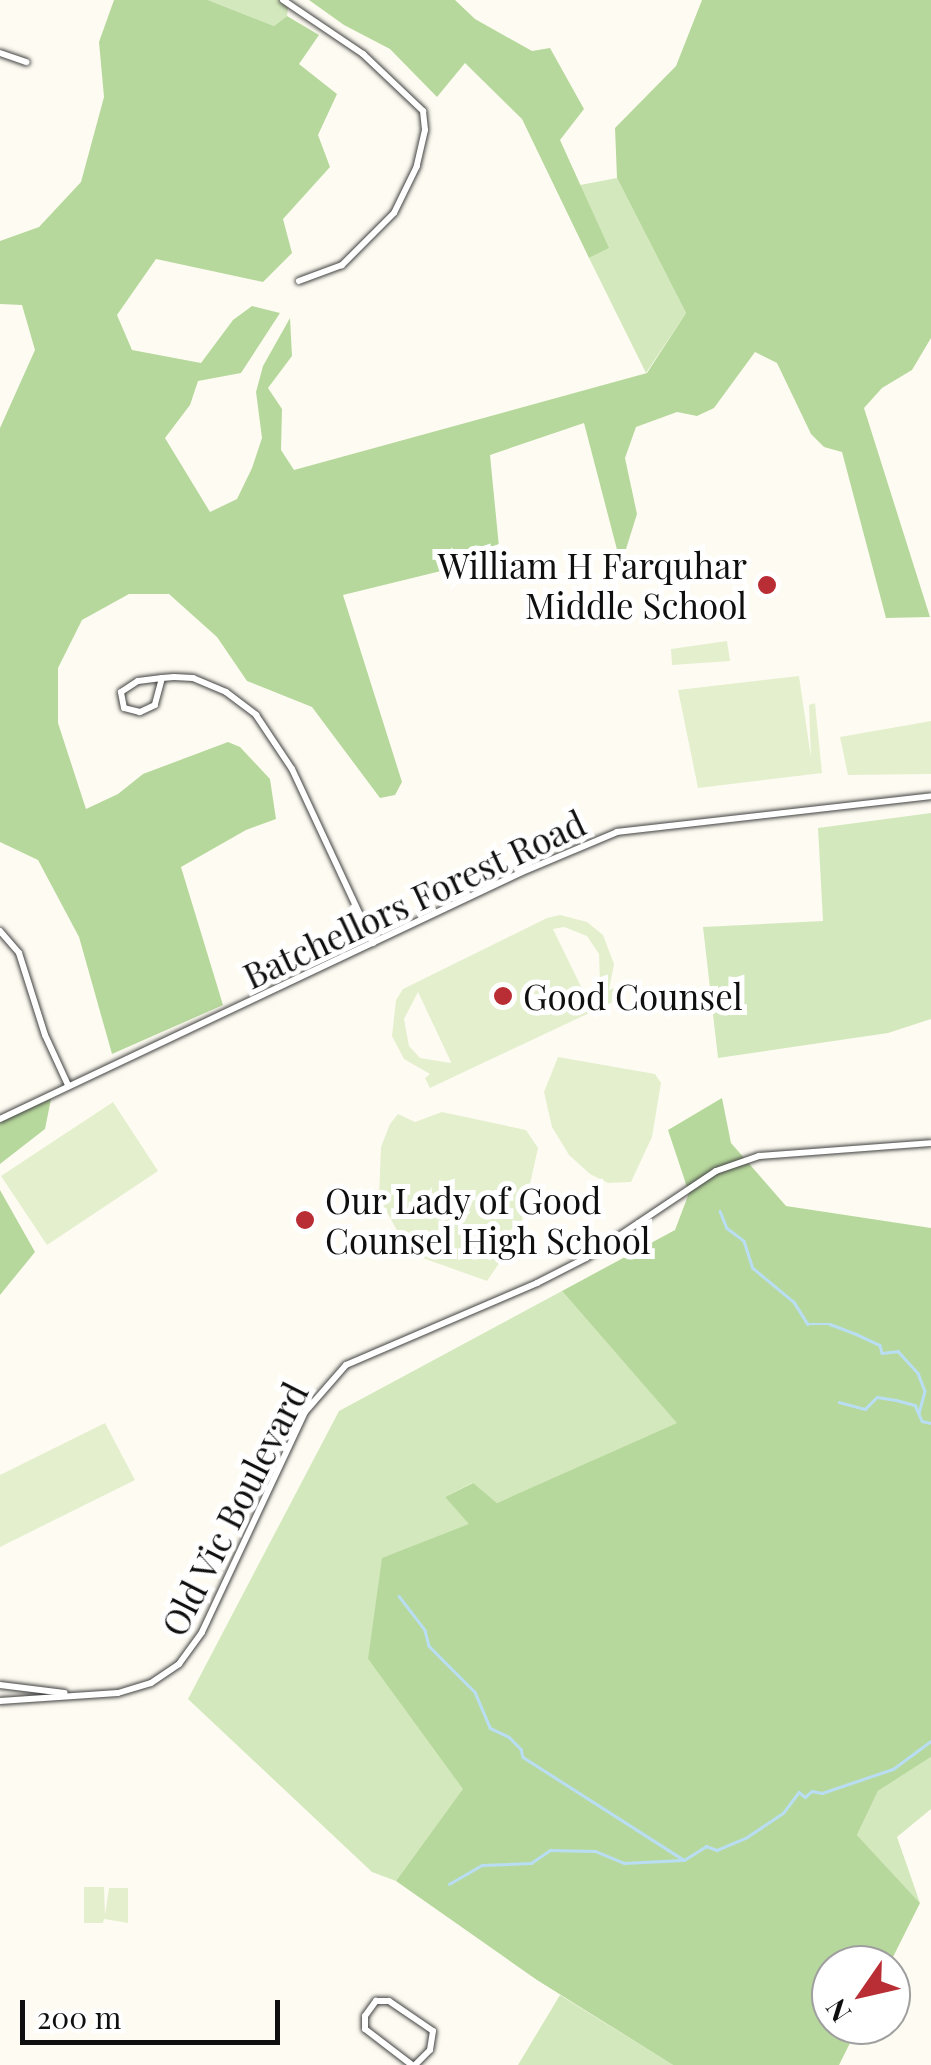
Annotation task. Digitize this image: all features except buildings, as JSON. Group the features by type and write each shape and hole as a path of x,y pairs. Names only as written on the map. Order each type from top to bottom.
{"street":[{"path":"283,0 363,54 423,110 425,130 417,166 394,213 342,266 299,281"},
{"path":"0,53 26,62"},
{"path":"162,678 154,705 140,712 124,708 120,701 125,687 162,678 193,678 210,683 256,714 292,769 374,943"},
{"name":"Batchellors Forest Road","path":"0,1119 522,872 617,832 931,796"},
{"path":"0,930 18,952 45,1035 68,1085"},
{"name":"Old Vic Boulevard","path":"0,1701 135,1688 164,1676 186,1656 202,1632 305,1412 346,1365 554,1274 716,1171 760,1156 931,1143"},
{"name":"Old Vic Boulevard","path":"0,1685 72,1694"},
{"path":"376,2001 389,2001 432,2031 430,2050 413,2065 364,2029 365,2016 376,2001"}],"green space":[{"path":"114,0 208,0 274,26 287,16 319,35 299,64 337,94 318,135 330,167 283,219 292,253 263,282 156,259 117,315 132,350 201,363 233,320 252,306 280,313 241,373 198,381 190,405 165,438 210,512 237,499 252,468 262,438 256,392 263,366 290,318 292,356 268,388 282,409 281,450 294,470 647,373 686,313 617,178 615,128 676,66 702,0 931,0 931,338 912,370 882,388 864,408 930,617 886,618 842,452 824,447 811,434 777,363 755,352 714,408 697,416 677,412 636,427 625,458 637,514 621,565 584,423 490,455 499,547 486,560 343,595 402,782 395,795 380,798 312,707 247,681 217,637 169,594 129,594 82,620 58,668 58,723 86,809 118,794 143,774 228,742 240,747 270,779 276,819 246,830 181,867 223,1005 112,1054 79,937 38,860 0,842 0,428 35,350 22,305 0,304 0,241 39,227 81,182 104,97 99,42"},
{"path":"208,0 289,0 287,16 274,26"},
{"path":"309,0 455,0 475,19 532,51 550,48 584,109 560,140 609,248 589,258 522,119 465,63 437,97 390,49 344,25"},
{"path":"617,178 686,313 646,373 589,258 608,248 580,185"},
{"path":"727,641 730,661 672,665 671,649"},
{"path":"799,676 811,758 809,705 815,703 822,773 698,788 678,690"},
{"path":"931,721 931,774 848,775 840,737"},
{"path":"931,813 931,1019 888,1033 718,1058 703,927 823,921 818,828"},
{"name":"Good Counsel","path":"560,915 587,922 603,935 614,964 609,990 614,988 619,999 430,1088 425,1078 430,1074 404,1059 392,1036 396,1000 403,989","holes":["564,927 587,936 599,954 600,983 587,999 553,929","418,992 451,1062 451,1063 420,1058 409,1046 404,1019"]},
{"path":"558,1057 655,1074 661,1083 652,1137 631,1182 608,1183 590,1174 569,1155 552,1127 544,1092"},
{"path":"722,1098 731,1143 786,1206 931,1228 931,1757 878,1791 857,1835 920,1903 899,1945 811,1945 811,2045 849,2045 839,2065 673,2065 537,1980 396,1881 463,1789 368,1659 382,1558 469,1524 445,1497 473,1483 497,1503 677,1423 562,1291 675,1230 689,1193 668,1130"},
{"path":"51,1099 45,1129 0,1164 0,1121"},
{"path":"113,1102 158,1171 47,1245 1,1176"},
{"path":"442,1112 526,1130 538,1148 519,1234 487,1281 420,1257 401,1238 379,1197 381,1147 390,1124 398,1114 415,1122"},
{"path":"0,1190 35,1252 0,1295"},
{"path":"562,1291 678,1423 497,1503 472,1483 445,1497 470,1524 368,1659 464,1789 396,1881 372,1872 188,1699 339,1411"},
{"path":"105,1423 135,1480 0,1547 0,1475"},
{"path":"931,1757 931,1809 897,1837 920,1903 857,1835 878,1791"},
{"path":"84,1887 104,1887 105,1915 109,1888 128,1888 128,1923 104,1919 103,1923 84,1923"},
{"path":"560,1995 673,2065 518,2065"}],"waterway":[{"path":"720,1211 727,1228 744,1241 753,1268 794,1302 808,1324 830,1324 856,1334 880,1345 882,1353 898,1351 918,1373 925,1391 919,1413"},
{"path":"839,1402 865,1409 877,1397 896,1400 915,1405 922,1421 931,1423"},
{"path":"399,1596 425,1630 429,1646 475,1692 490,1728 509,1737 523,1757 684,1860 706,1846 717,1850 747,1837 783,1813 799,1792 805,1797 812,1791 822,1793 893,1769 931,1741"},
{"path":"449,1884 482,1865 531,1863 550,1850 595,1851 624,1863 682,1860"}],"place":[{"name":"William H Farquhar Middle School","path":"767,585"},
{"name":"Good Counsel","path":"503,996"},
{"name":"Our Lady of Good Counsel High School","path":"305,1220"}]}
